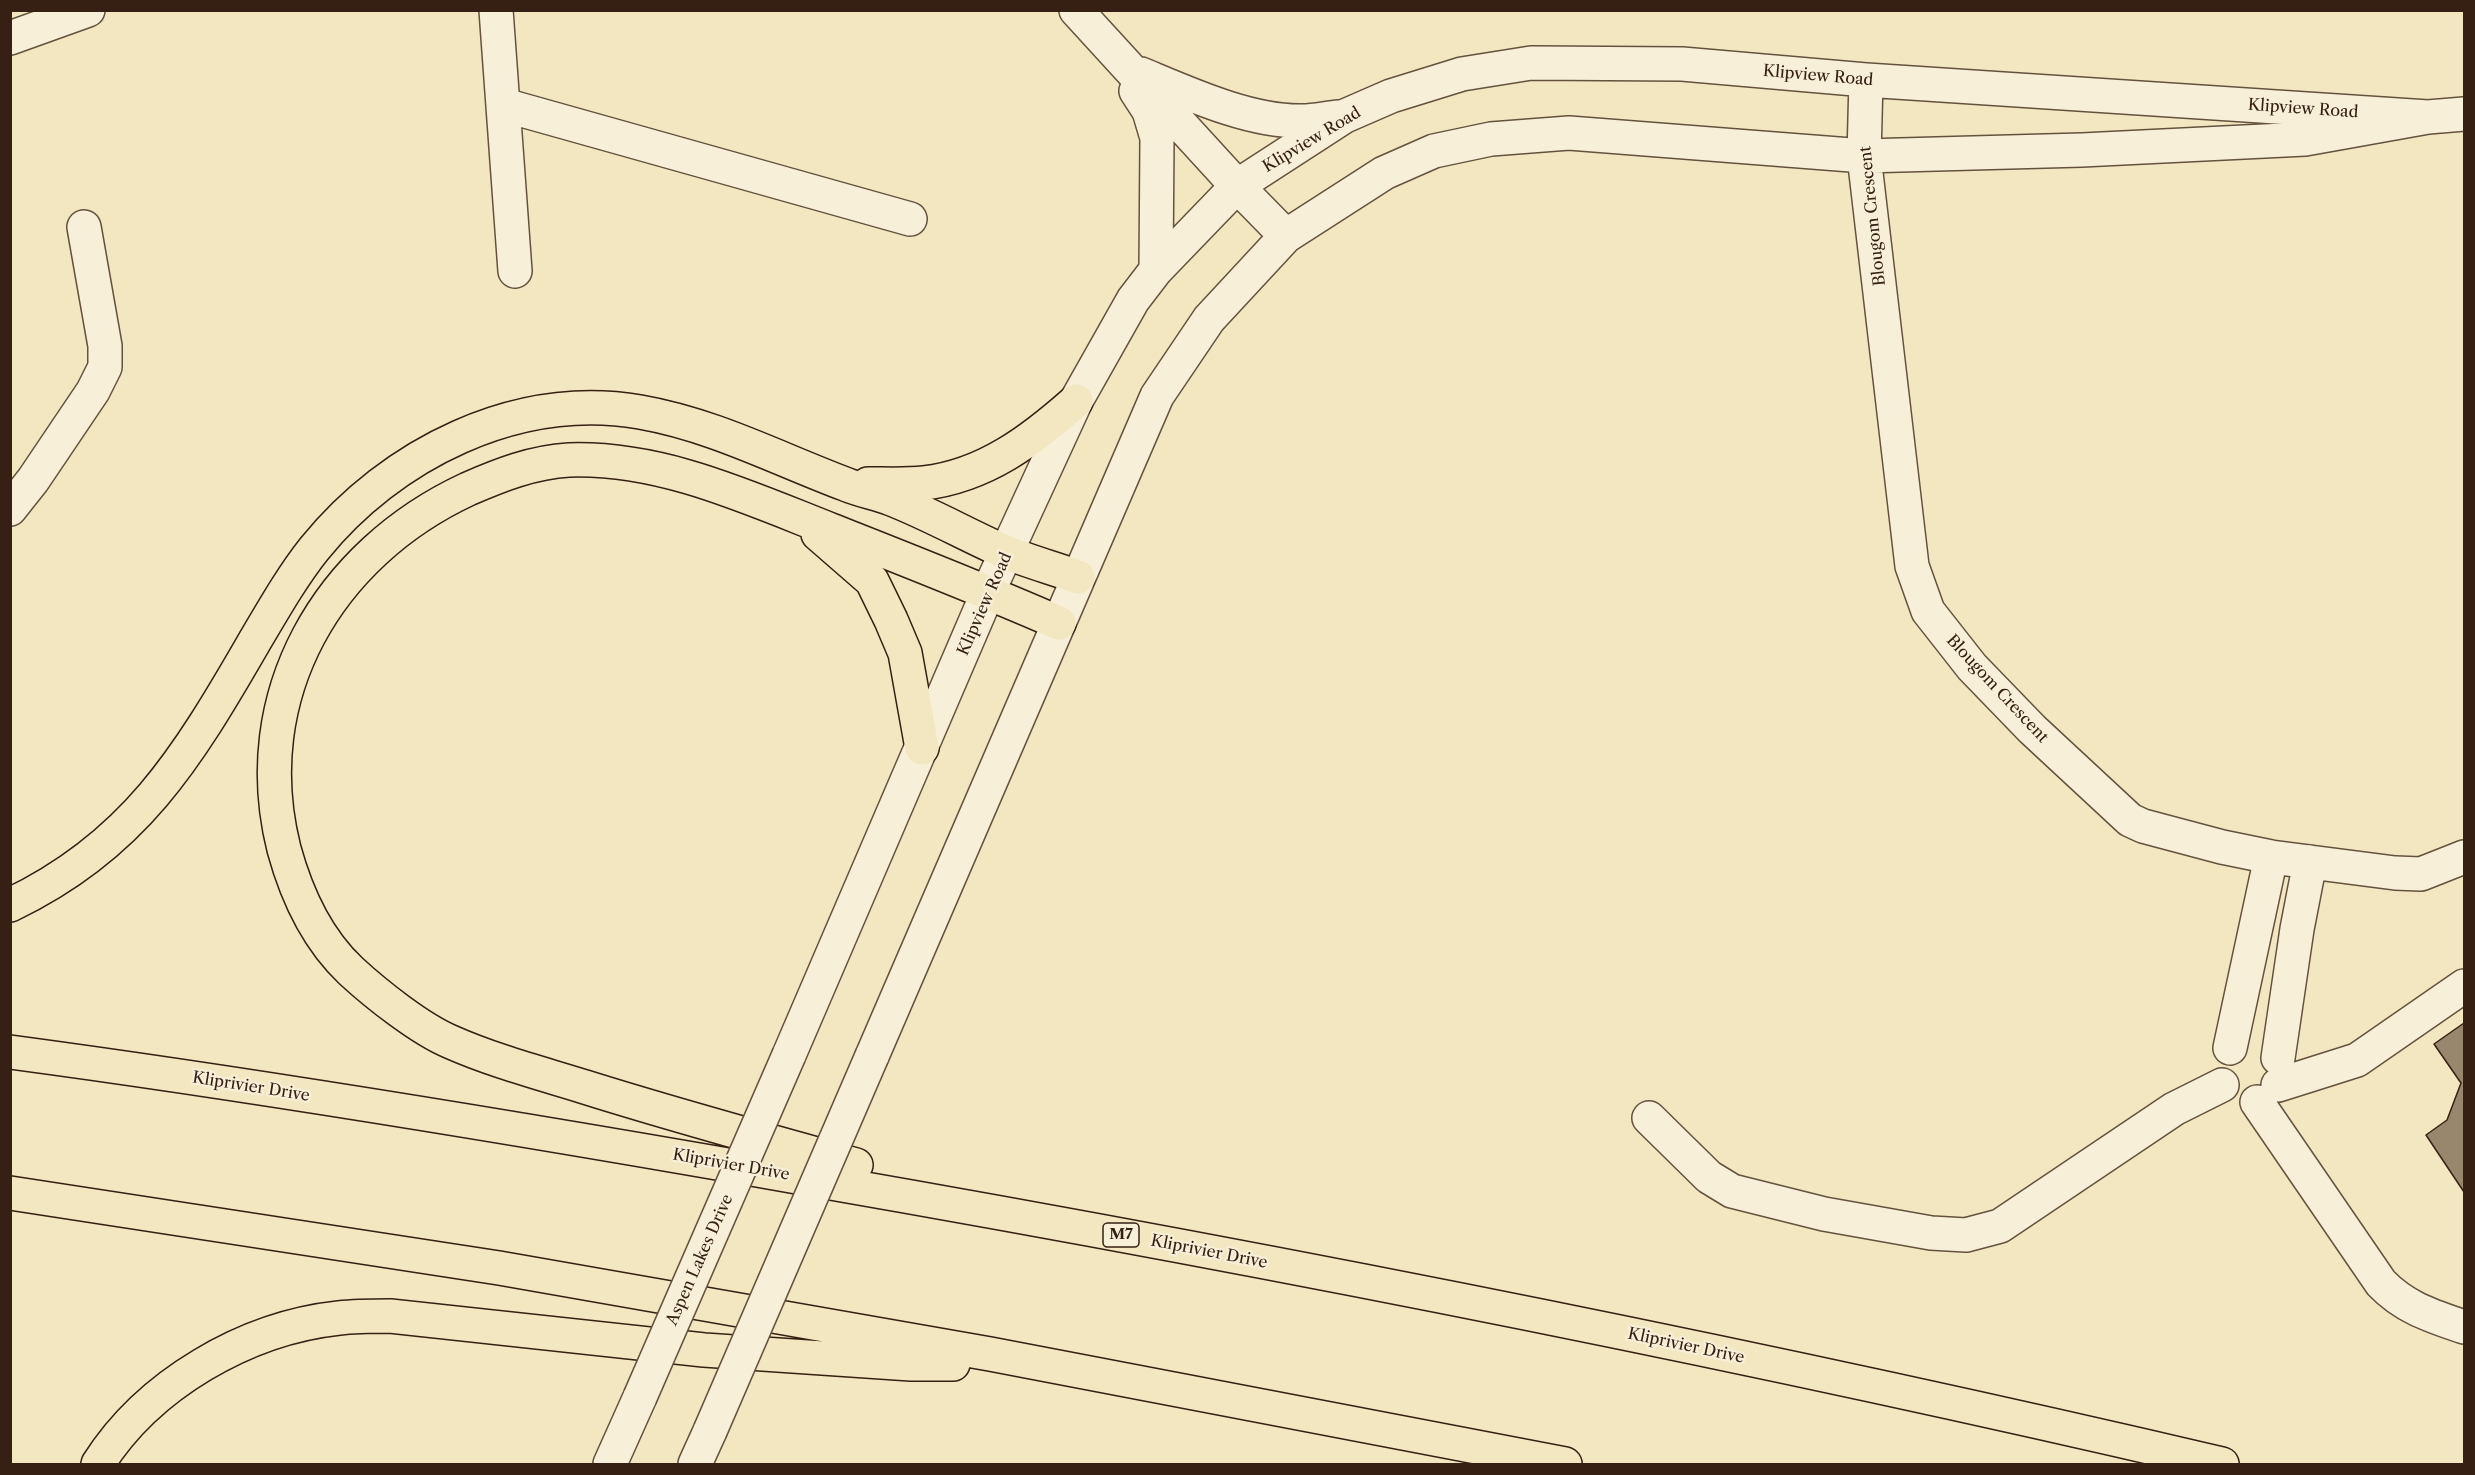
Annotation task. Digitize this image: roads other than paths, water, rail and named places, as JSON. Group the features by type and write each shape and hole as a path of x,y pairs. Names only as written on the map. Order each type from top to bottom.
{"main road":[{"path":"845,484 923,483 990,464 1017,449 1076,401"},
{"path":"10,905 81,863 118,834 153,799 208,723 281,597 315,548 373,490 403,466 430,450 489,425 530,414 575,408 637,412 682,422 735,439 845,484 888,498 1007,552 1078,577"},
{"path":"1059,623 988,592 734,492 665,471 614,461 566,460 503,473 437,504 389,537 358,566 315,621 299,652 279,712 275,786 279,829 293,880 299,896 327,942 348,968 384,999 447,1041 530,1071 632,1102 1062,1223"},
{"path":"800,518 872,582 905,654 922,748"},
{"name":"Kliprivier Drive","path":"10,1052 149,1070 604,1143 1062,1223 1687,1346 2222,1464"},
{"path":"10,1193 499,1268 990,1354 1565,1464"},
{"path":"98,1464 122,1432 149,1405 199,1368 234,1348 277,1331 337,1318 390,1316 704,1350 911,1364 951,1365 990,1354"}],"street":[{"path":"10,38 88,10"},
{"path":"496,10 515,271"},
{"path":"1076,10 1237,186 1286,236"},
{"path":"1108,46 1149,111 1157,138 1156,270"},
{"name":"Klipview Road","path":"789,1055 988,592 1076,401 1133,300 1156,270 1237,186 1346,116 1391,96 1462,74 1531,63 1682,64 1866,80 2428,117"},
{"path":"1131,70 1201,99 1267,118 1302,121 1346,116"},
{"name":"Blougom Crescent","path":"1866,80 1864,156 1912,566 1928,611 1972,667 2017,713 2130,820 2143,826 2222,847 2271,857 2395,873 2421,874 2464,857"},
{"path":"504,105 910,219"},
{"name":"Klipview Road","path":"695,1464 1157,396 1209,319 1286,236 1384,173 1434,151 1491,139 1569,133 1864,156 2305,139 2428,117 2464,114"},
{"path":"10,509 33,480 93,391 105,367 105,346 84,227"},
{"path":"2230,1048 2271,857"},
{"path":"2271,1082 2310,862"},
{"path":"2464,986 2357,1060 2271,1082 2243,1102 2231,1096 2222,1086 2219,1072 2222,1058 2230,1048 2243,1041 2257,1042 2269,1047 2271,1082 2381,1283 2396,1299 2410,1307 2464,1327"},
{"name":"Aspen Lakes Drive","path":"610,1464 789,1055"},
{"path":"1649,1118 1709,1178 1732,1191 1834,1216 1931,1233 1966,1235 2000,1226 2174,1109 2222,1086"}]}
